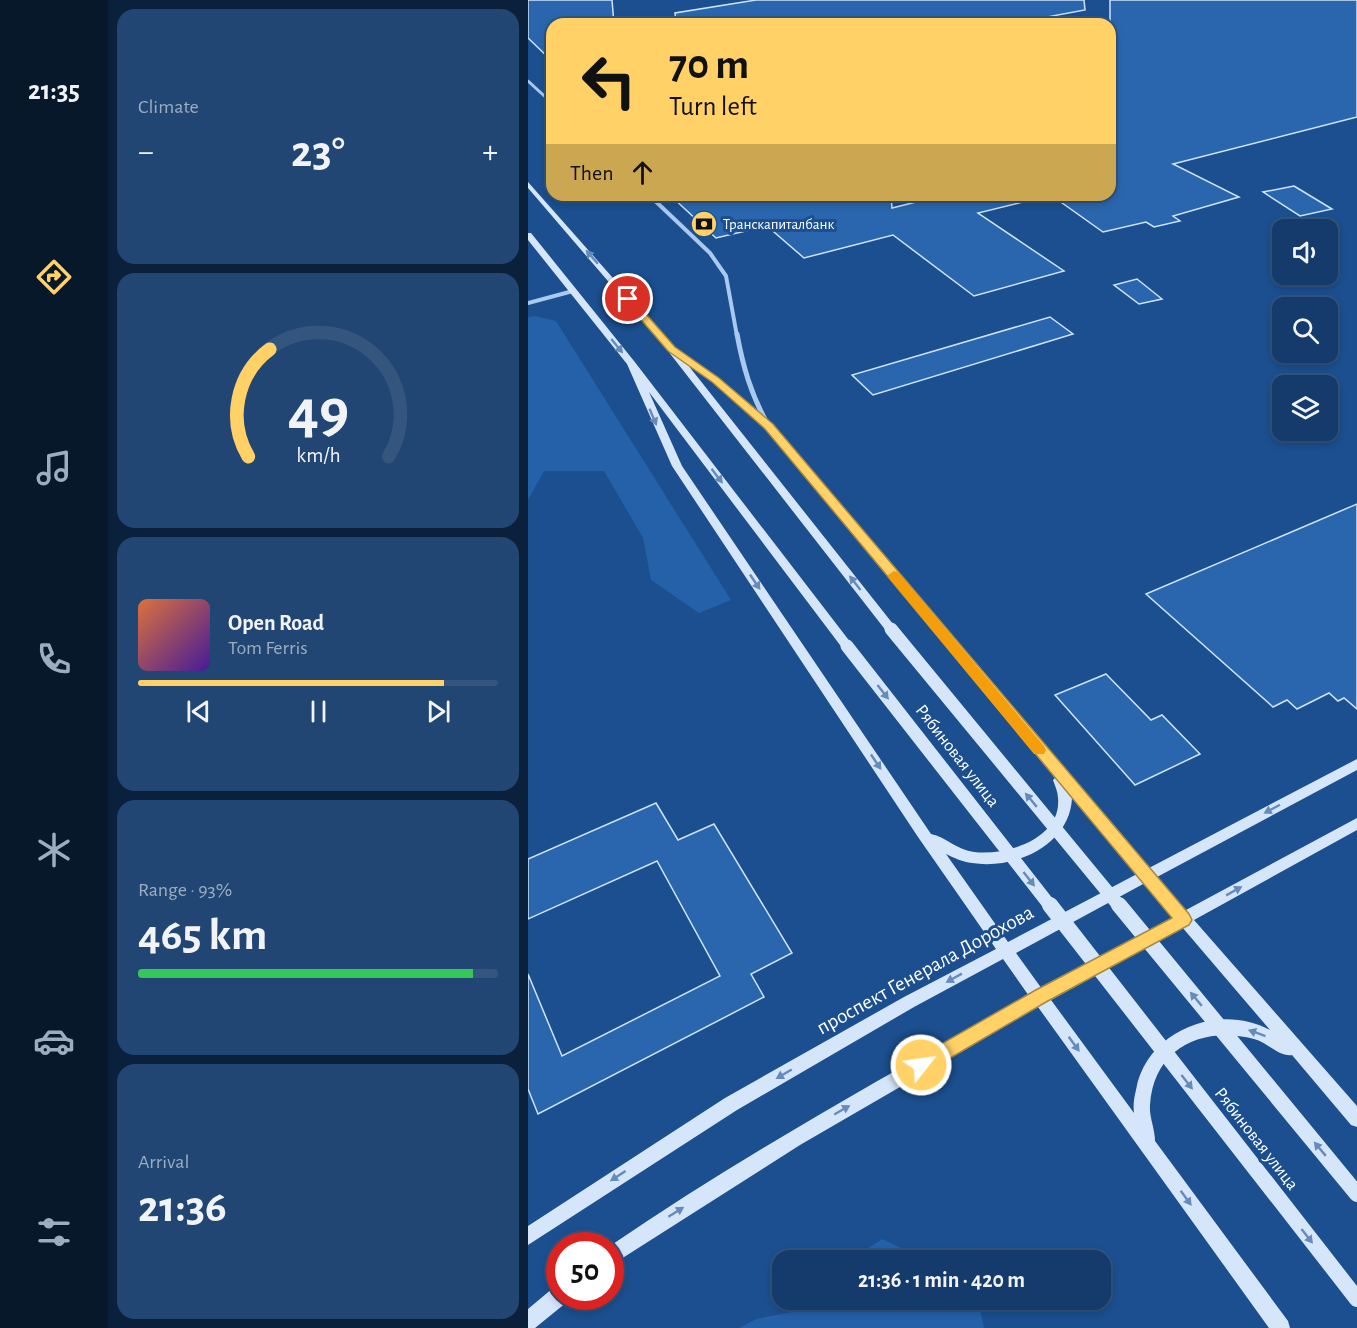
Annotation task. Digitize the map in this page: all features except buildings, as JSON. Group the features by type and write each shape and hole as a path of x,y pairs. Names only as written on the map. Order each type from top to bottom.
{"main road":[{"name":"Рябиновая улица","path":"528,184 671,349 891,629 1357,1194"},
{"name":"Рябиновая улица","path":"528,236 631,363 847,646 1357,1299"},
{"path":"671,349 716,380 769,426 1054,768 1357,1119"},
{"path":"631,363 676,466 923,833 1005,950 1281,1328"},
{"name":"проспект Генерала Дорохова","path":"528,1236 731,1104 1005,950 1357,765"},
{"path":"923,833 946,849 974,858 1004,858 1032,849 1053,833 1064,812 1064,789 1054,768"},
{"path":"624,1247 778,1147 1040,997 1357,823"},
{"path":"1151,1151 1141,1121 1141,1091 1151,1065 1168,1044 1193,1031 1221,1026 1251,1030 1281,1042 1307,1062"},
{"path":"528,1321 546,1306"}],"street":[{"path":"528,81 546,98"},
{"path":"655,201 710,254 726,276 744,371 753,398 769,426"},
{"path":"528,303 573,291"}],"shaded area":[{"path":"535,316 556,321 731,600 699,613 651,580 643,538 604,471 544,471 528,500 528,317"},
{"path":"882,1239 906,1250 865,1250"},
{"path":"802,1310 980,1310 984,1328 739,1328 756,1319"}],"slow traffic":[{"path":"894,575 1039,750"}],"place":[{"name":"Транскапиталбанк","path":"704,224"}],"route":[{"path":"628,299 671,349 716,380 769,426 1183,920 1040,997 921,1065"}]}
